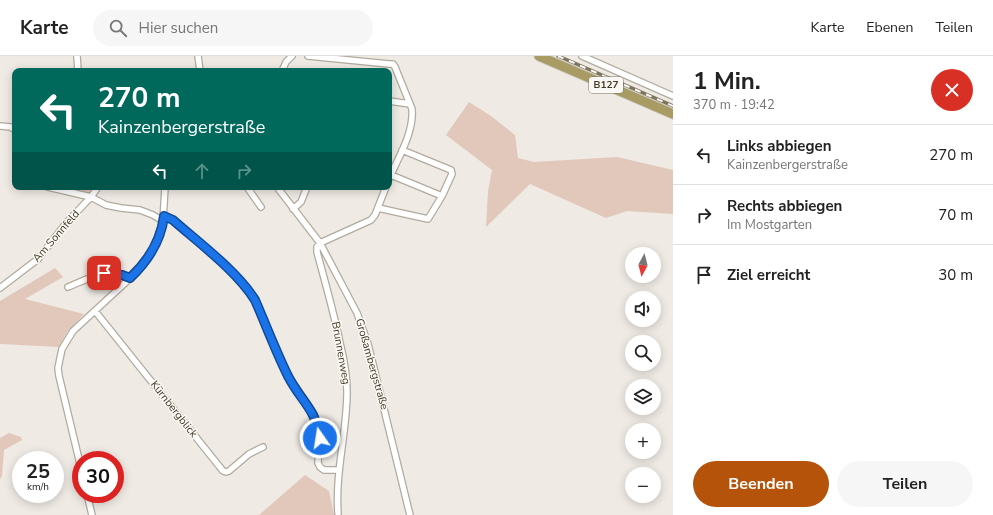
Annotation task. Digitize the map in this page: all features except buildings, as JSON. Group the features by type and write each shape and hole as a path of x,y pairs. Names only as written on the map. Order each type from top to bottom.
{"main road":[{"name":"B127","path":"539,56 673,114"}],"street":[{"path":"77,56 78,68"},
{"path":"198,56 200,68"},
{"path":"283,68 286,62 292,56"},
{"path":"308,56 393,64 410,104 412,116 411,124 402,150 392,172"},
{"path":"582,56 673,96"},
{"path":"392,102 410,104"},
{"path":"0,126 12,128"},
{"path":"378,208 428,219 442,196 452,174 451,170 402,150"},
{"path":"392,178 442,196"},
{"path":"60,190 91,198 106,205 140,210 164,219 173,220 249,290 255,300 288,377 314,414 320,438 318,463 324,470 339,470"},
{"name":"Am Sonnfeld","path":"0,288 38,260 67,222 91,198 96,190"},
{"path":"77,451 58,368 62,349 73,331 138,271 153,250 164,219 165,190"},
{"path":"248,190 261,207"},
{"name":"Großambergstraße","path":"279,190 320,243 357,313 368,344 410,515"},
{"path":"293,209 301,202 306,190"},
{"path":"320,243 371,220 375,215 385,190"},
{"name":"Brunnenweg","path":"320,243 317,247 317,252 335,321 346,377 347,392 337,497 338,513"},
{"path":"68,287 104,273 122,275 130,278"},
{"name":"Kürnbergblick","path":"95,311 223,471 229,471 249,454 262,447"},
{"path":"89,503 92,515"}],"shaded area":[{"path":"469,102 491,116 515,135 518,158 534,162 617,157 673,170 673,214 627,211 606,218 530,184 486,227 488,191 492,170 446,135"},
{"path":"71,190 91,190 89,194"},
{"path":"55,268 63,277 25,299 84,314 67,332 59,347 0,344 0,301"},
{"path":"9,433 21,437 22,440 4,450 2,476 0,479 0,438"},
{"path":"305,475 329,491 334,515 259,515"}],"railway":[{"path":"558,56 673,106"}],"route":[{"path":"104,273 122,275 130,278 138,271 153,250 164,221 164,216 173,220 249,290 255,300 288,377 314,414 320,438"}]}
